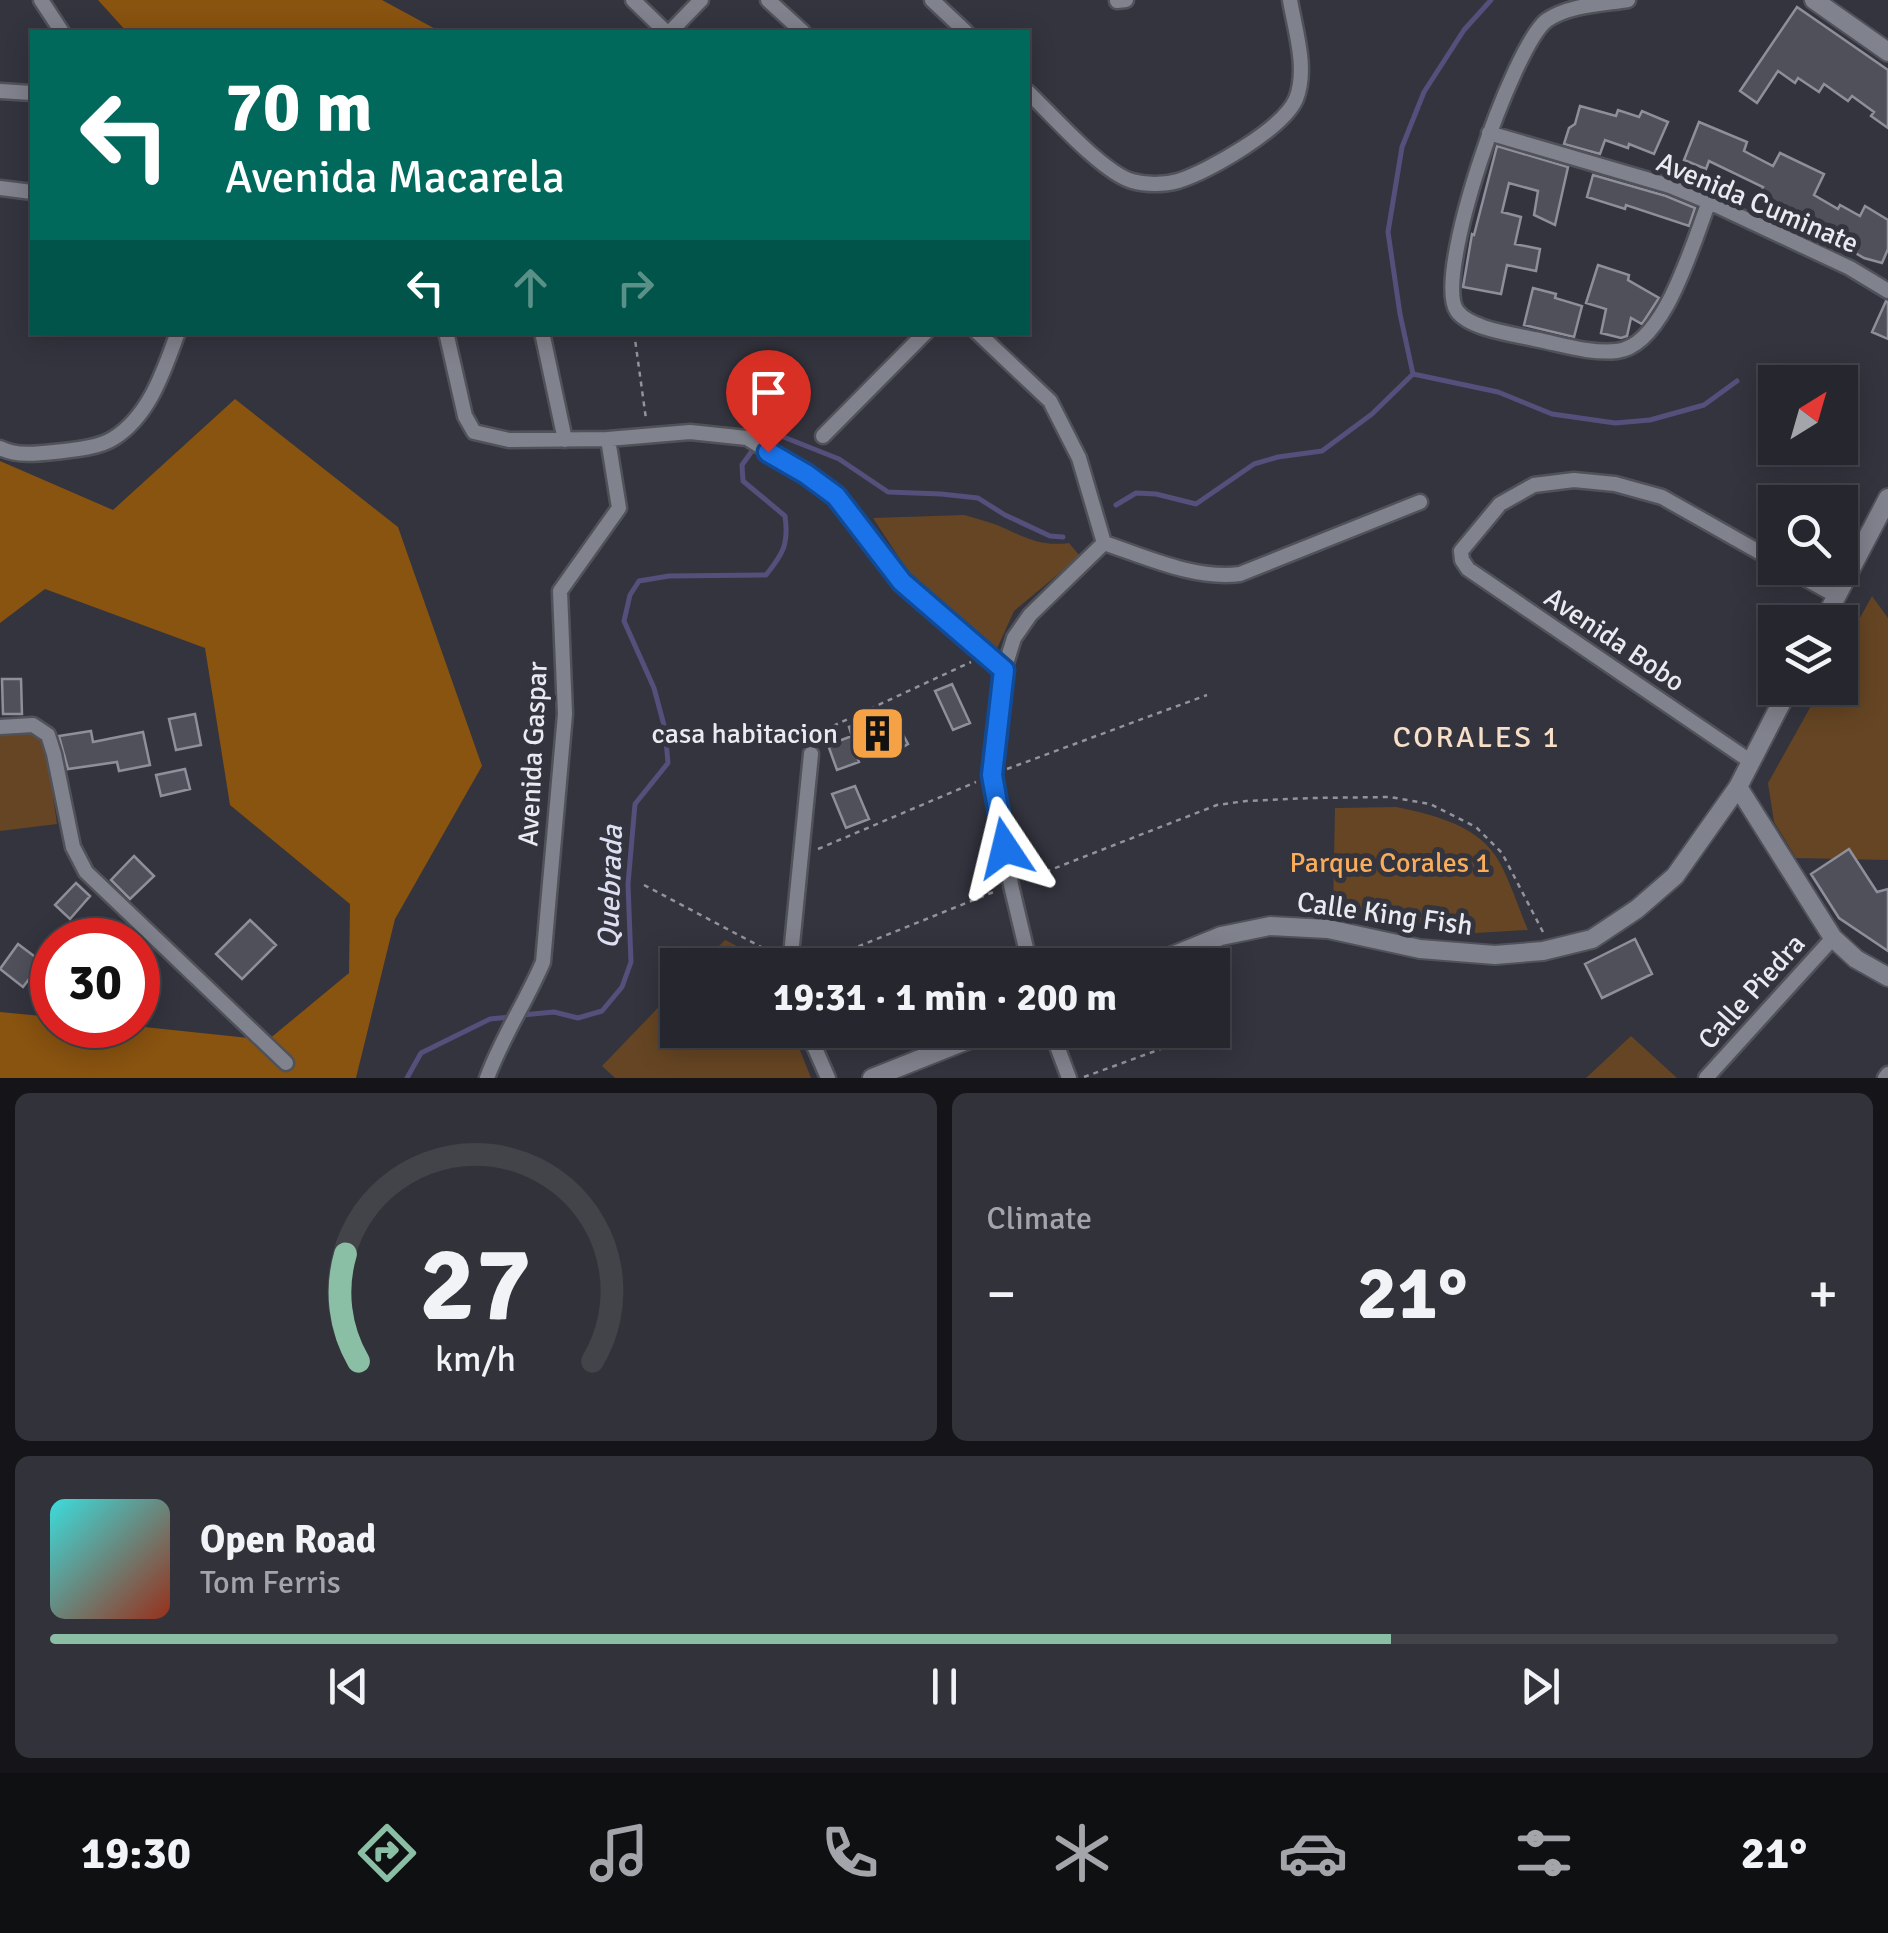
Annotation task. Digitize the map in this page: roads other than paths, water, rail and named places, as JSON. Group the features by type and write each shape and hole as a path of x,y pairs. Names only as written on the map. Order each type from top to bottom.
{"street":[{"path":"41,0 61,30"},
{"path":"632,0 666,30"},
{"path":"670,30 701,0"},
{"path":"768,0 802,30"},
{"path":"932,0 964,30"},
{"path":"1118,1 1126,0"},
{"path":"1030,94 1089,150 1130,181 1177,181 1218,163 1286,116 1297,97 1301,68 1290,0"},
{"path":"1628,0 1573,9 1547,20 1530,39 1475,173 1450,293 1456,310 1471,323 1586,350 1620,351 1646,338 1666,309 1709,202"},
{"path":"1814,0 1888,52"},
{"path":"0,91 30,93"},
{"name":"Avenida Cuminate","path":"1489,133 1670,186 1850,268 1888,290"},
{"path":"0,188 30,192"},
{"path":"0,448 32,455 112,440 136,420 152,396 177,335"},
{"path":"447,335 466,416 474,432 510,440 690,432 747,438 836,496 902,582 1004,670"},
{"path":"543,335 565,440"},
{"path":"822,436 923,335"},
{"path":"980,335 1050,401 1079,458 1104,543"},
{"name":"Avenida Gaspar","path":"487,1078 542,962 565,714 560,591 619,508 608,438"},
{"name":"Avenida Bobo","path":"1750,762 1468,569 1462,560 1462,550 1500,504 1534,485 1574,480 1615,484 1662,497 1758,551"},
{"path":"1832,605 1888,498"},
{"path":"1104,543 1219,577 1240,574 1420,502"},
{"path":"1026,948 992,775 1004,670 1014,638 1030,615 1104,543"},
{"path":"1817,585 1837,596"},
{"name":"Calle King Fish","path":"1192,948 1221,936 1270,926 1328,928 1420,950 1495,955 1551,949 1592,939 1638,909 1675,876 1738,787 1780,705"},
{"path":"0,727 34,725 48,735 72,847 86,872 286,1063"},
{"path":"791,948 811,754"},
{"path":"1738,787 1833,938 1856,959 1888,977"},
{"name":"Calle Piedra","path":"1706,1078 1833,938"},
{"path":"815,1048 828,1078"},
{"path":"872,1078 948,1048"},
{"path":"1058,1048 1069,1078"}],"waterway":[{"name":"Quebrada","path":"1413,374 1388,232 1402,147 1424,92 1464,30 1491,0"},
{"path":"1413,374 1498,392 1552,414 1615,423 1650,420 1704,405 1737,381"},
{"name":"Quebrada","path":"1116,505 1136,493 1196,504 1254,464 1322,451 1372,414 1413,374"},
{"name":"Quebrada","path":"522,1015 554,1012 578,1018 602,1011 622,987 631,962 628,884 635,804 668,763 665,729 654,688 624,621 630,595 639,581 669,576 766,575 783,548 786,526 785,516 743,481 742,465 762,437 781,436 839,459 888,492 978,498 1050,536 1063,537"},
{"name":"Quebrada","path":"407,1078 421,1053 490,1019 511,1017"}],"place":[{"name":"casa habitacion","path":"877,733"}],"district":[{"name":"CORALES 1","path":"1477,737"}],"park label":[{"name":"Parque Corales 1","path":"1390,862"}]}
